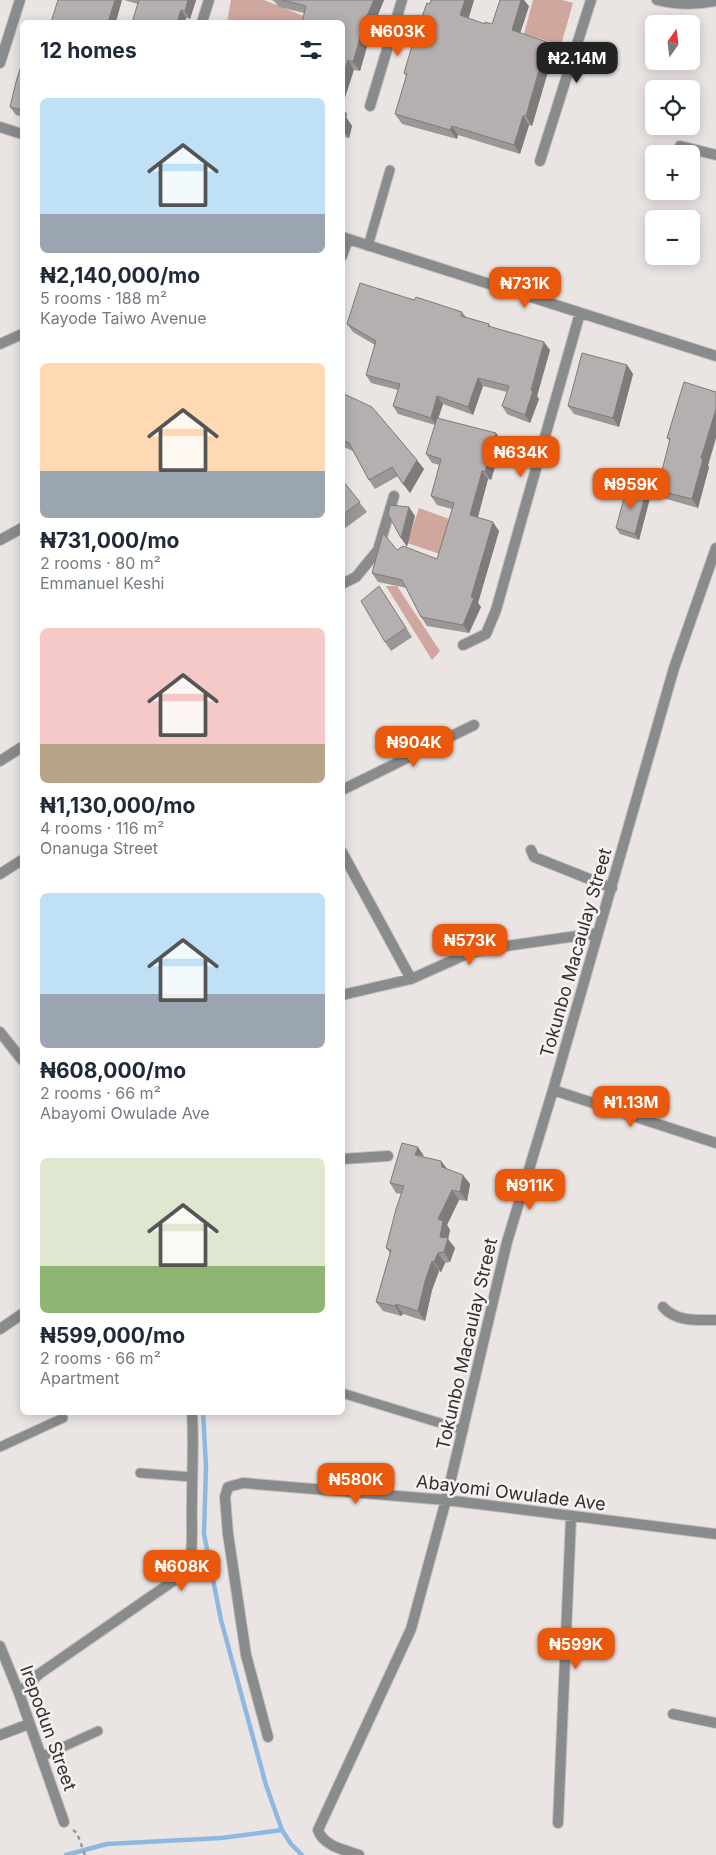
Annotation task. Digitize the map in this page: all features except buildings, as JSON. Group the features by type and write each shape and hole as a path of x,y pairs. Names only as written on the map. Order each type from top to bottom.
{"street":[{"path":"0,64 20,0"},
{"path":"203,20 209,0"},
{"path":"370,106 402,0"},
{"path":"540,161 591,0"},
{"path":"657,0 675,4 716,1"},
{"path":"0,127 20,133"},
{"path":"700,151 716,155"},
{"path":"345,238 716,356"},
{"path":"464,645 486,634 496,610 580,313"},
{"path":"0,344 20,335"},
{"path":"345,582 356,577 378,550 394,496"},
{"path":"0,540 20,529"},
{"name":"Tokunbo Macaulay Street","path":"360,1855 326,1842 320,1838 318,1830 411,1629 446,1500 507,1242 612,888 674,668 716,548"},
{"path":"345,788 474,724"},
{"path":"0,761 20,748"},
{"path":"531,850 534,857 612,888"},
{"path":"345,858 411,979"},
{"path":"0,874 20,861"},
{"path":"345,994 411,979 469,953 598,933"},
{"path":"0,1032 19,1056"},
{"path":"553,1090 716,1143"},
{"path":"345,1159 388,1156"},
{"path":"663,1307 669,1314 680,1318 716,1320"},
{"path":"0,1329 20,1315"},
{"path":"19,1693 39,1674 189,1570 192,1556 194,1442 192,1415"},
{"name":"Abayomi Owulade Ave","path":"268,1737 246,1655 228,1534 225,1497 228,1488 236,1484 243,1482 446,1500 716,1534"},
{"path":"558,1823 570,1517"},
{"name":"Irepodun Street","path":"0,1646 19,1693 64,1822"},
{"path":"673,1714 716,1723"},
{"path":"0,1735 29,1724"}],"lane":[{"path":"368,246 390,170"},
{"path":"345,1393 463,1430"},
{"path":"0,1447 63,1418"},
{"path":"140,1473 192,1477"},
{"path":"41,1757 98,1731"}],"path":[{"path":"77,1833 85,1855"}],"shaded area":[{"path":"231,0 264,0 306,17 305,20 227,20"},
{"path":"533,0 562,0 573,3 561,45 524,34"},
{"path":"419,508 452,520 440,554 407,543"},
{"path":"386,586 397,586 440,651 432,660"}],"waterway":[{"path":"203,1415 206,1467 204,1534 221,1620 266,1785 282,1830 291,1844 302,1855"},
{"path":"66,1855 107,1844 221,1838 282,1830"}]}
